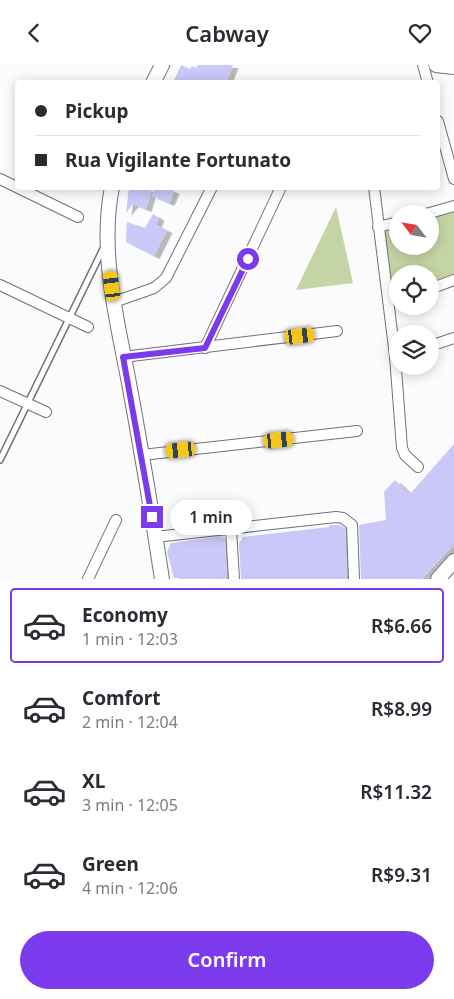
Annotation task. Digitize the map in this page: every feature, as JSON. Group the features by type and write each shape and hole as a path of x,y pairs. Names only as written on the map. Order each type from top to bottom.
{"street":[{"path":"154,80 162,65"},
{"path":"423,65 427,80"},
{"path":"436,65 454,67"},
{"path":"440,142 442,156 454,179"},
{"path":"0,179 15,186"},
{"path":"23,190 78,217"},
{"path":"111,190 106,215 106,243 123,357 142,455 162,579"},
{"path":"114,301 154,288 166,278 210,190"},
{"path":"205,348 280,190"},
{"path":"374,190 378,227 389,282"},
{"path":"439,210 454,206"},
{"path":"378,227 389,224"},
{"path":"439,286 454,280"},
{"path":"0,285 88,327"},
{"path":"123,357 337,331"},
{"path":"439,343 454,338"},
{"path":"397,375 402,447 405,455 418,467"},
{"path":"0,391 46,412"},
{"path":"142,455 357,431"},
{"path":"155,537 336,517 343,518 352,525 354,579"},
{"path":"88,579 116,521"},
{"path":"231,529 234,579"},
{"path":"438,579 454,561"}],"lane":[{"path":"0,460 106,243"}],"green space":[{"path":"336,207 353,283 296,290"},
{"path":"454,208 454,275 439,280 439,265 389,265 389,280 380,230 389,227 389,255 439,255 439,213"}],"building":[{"path":"181,65 190,69 192,66 196,68 198,65 233,65 227,80 174,80"},
{"path":"129,190 152,190 146,209 133,204 126,213"},
{"path":"154,190 174,191 169,203 152,196"},
{"path":"153,214 159,218 156,225 167,230 154,256 126,242 127,222 145,228"},
{"path":"454,444 454,544 422,579 361,579 359,525 386,520 384,492 395,480 410,494"},
{"path":"329,525 340,525 345,528 347,579 241,579 239,544 243,537 329,527"},
{"path":"222,536 225,538 227,579 174,578 167,552 171,543"}],"route":[{"path":"152,517 123,357 205,348 248,259"}]}
